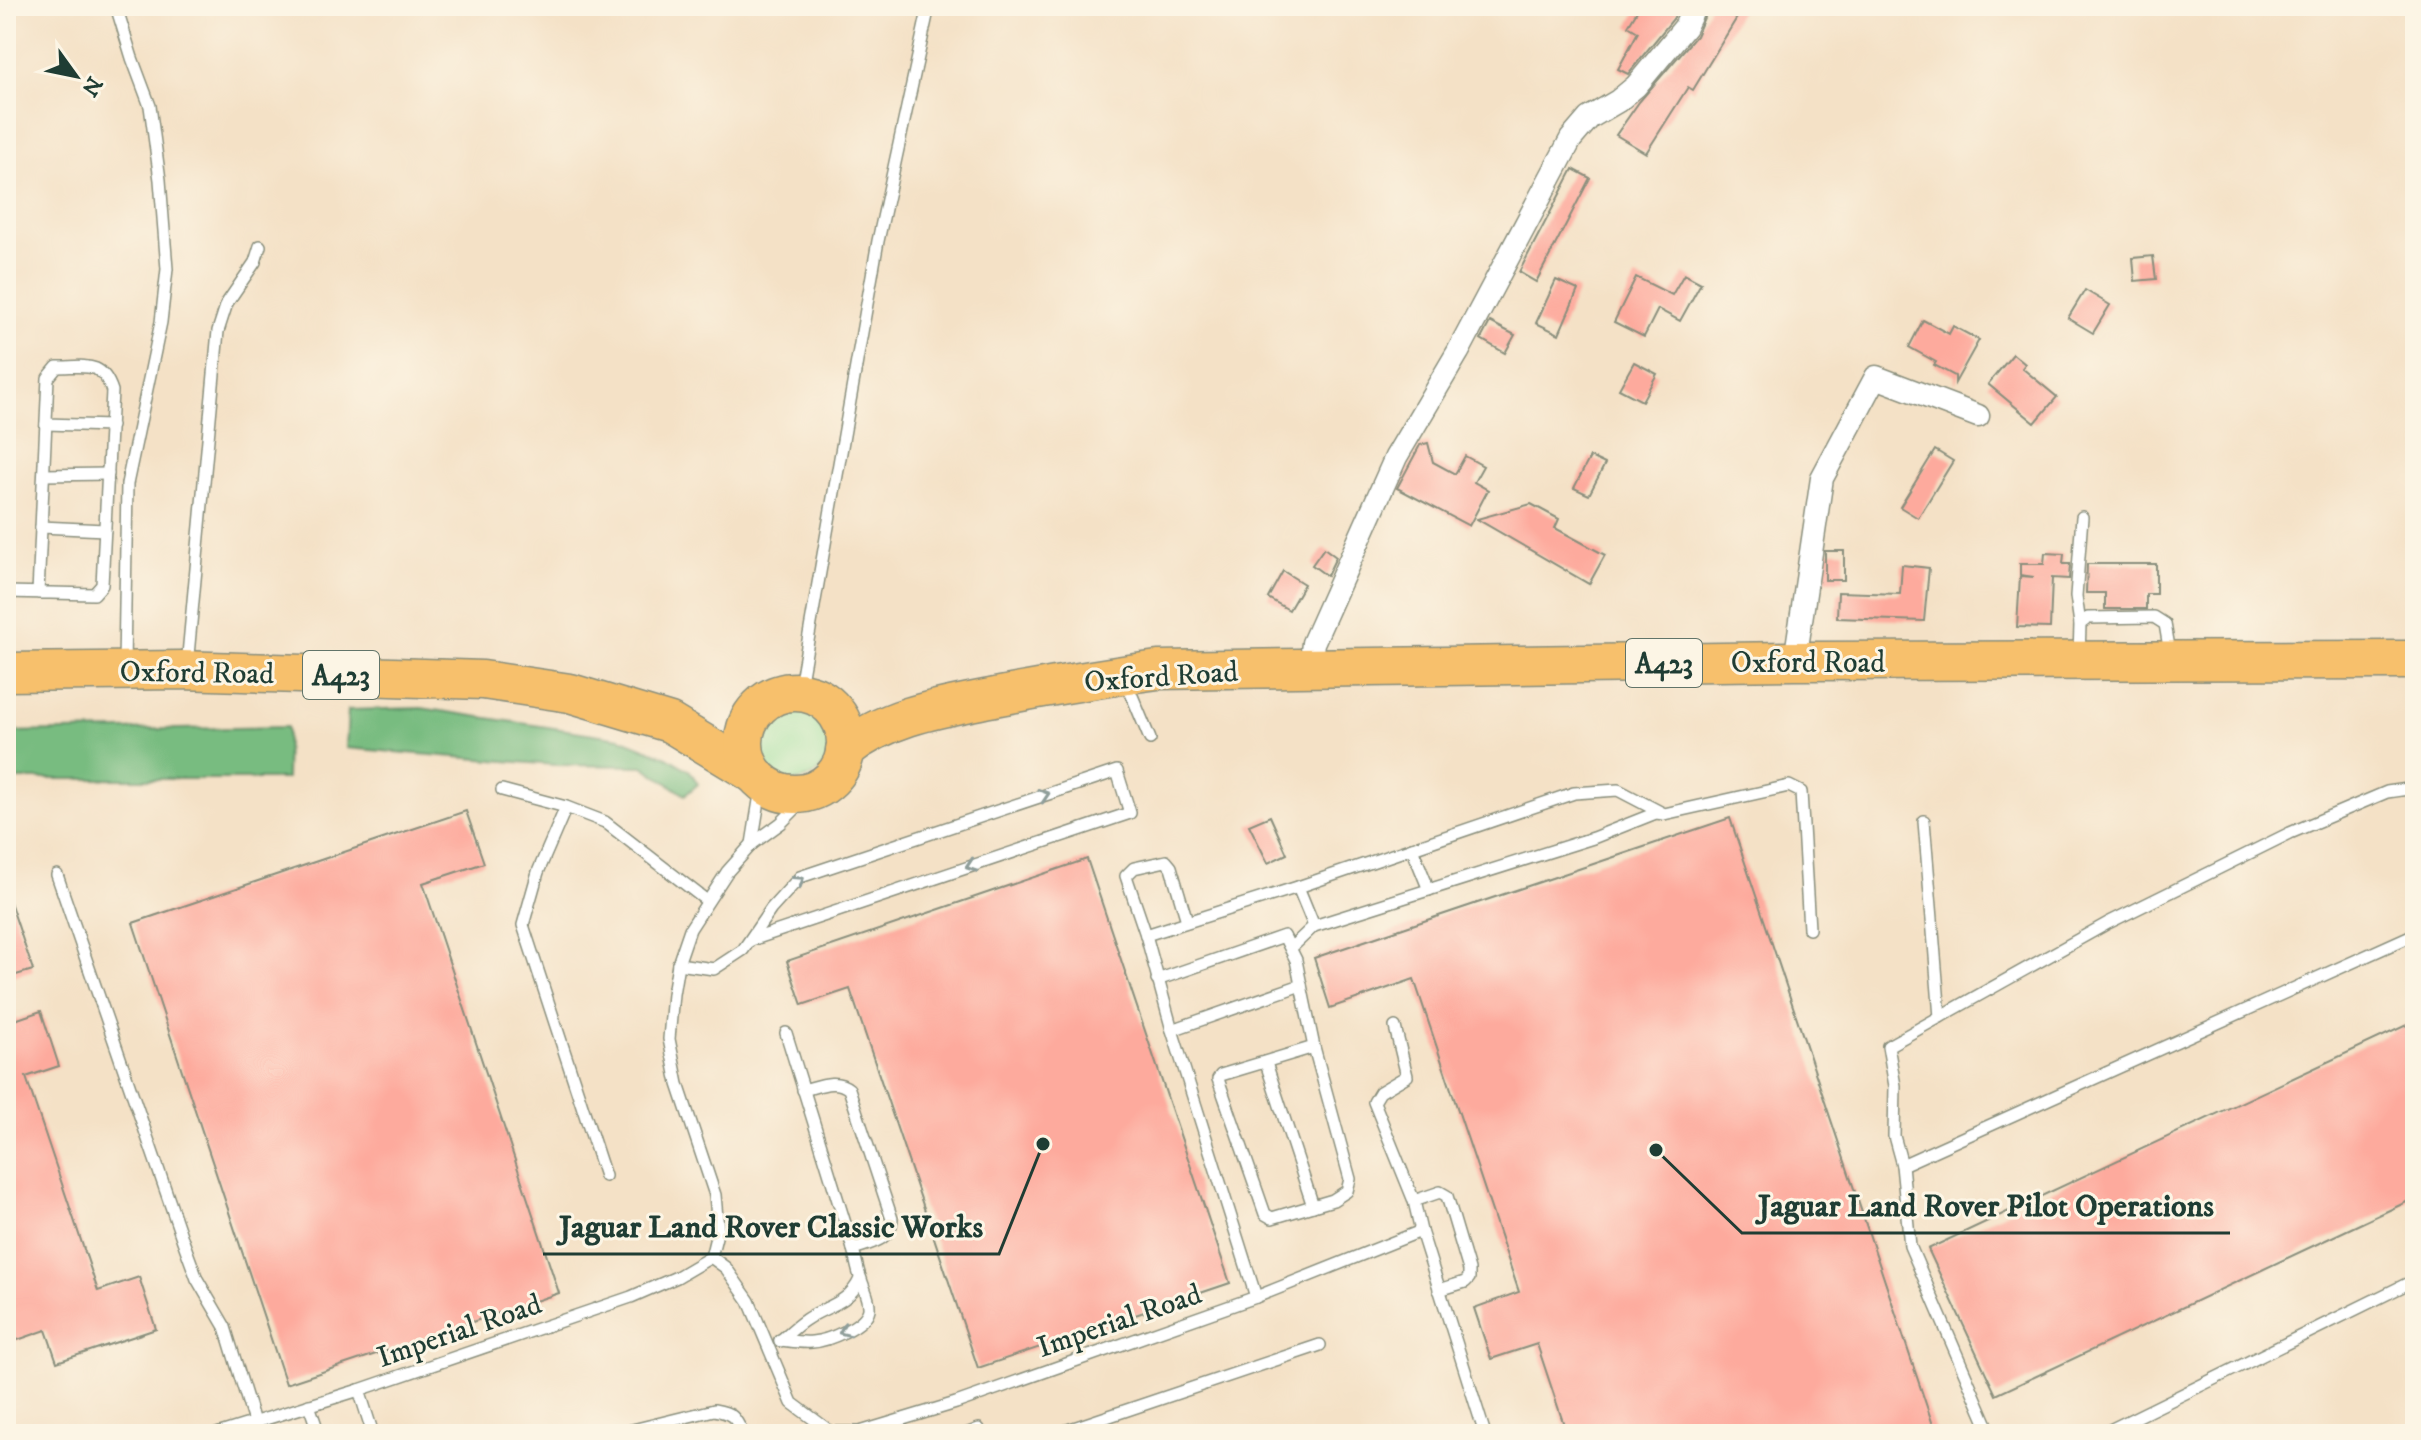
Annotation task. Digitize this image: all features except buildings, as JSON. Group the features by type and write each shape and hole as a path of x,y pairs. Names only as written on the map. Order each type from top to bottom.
{"highway":[{"name":"Oxford Road","path":"845,750 881,727 920,712 1081,681 1158,670 1795,661 2414,659"},
{"name":"Oxford Road","path":"6,672 187,670 483,680 570,693 670,723 758,778"},
{"path":"778,694 810,695 829,704 841,721 845,750 838,770 824,784 793,794 782,792 758,778 748,765 743,744 748,723 760,705 778,694"},
{"name":"Oxford Road","path":"810,695 920,712"},
{"name":"Oxford Road","path":"670,723 725,718 760,705"}],"street":[{"path":"1310,668 1313,643 1396,457 1458,352 1571,139 1589,118 1636,86 1685,27 1695,6"},
{"path":"1795,661 1822,478 1876,377 1978,416"}],"lane":[{"path":"116,6 150,106 167,269 161,322 127,484 124,671"},
{"path":"810,695 878,241 929,6"},
{"path":"187,670 218,331 227,303 255,262 260,246"},
{"path":"6,592 38,593 94,594 102,585 112,391 107,376 91,367 57,367 48,378 38,593"},
{"path":"46,424 111,426"},
{"path":"44,475 108,474"},
{"path":"2079,661 2080,624 2076,596 2082,517"},
{"path":"41,527 126,533"},
{"path":"2080,624 2088,618 2154,617 2165,624 2171,661"},
{"path":"1123,675 1150,739"},
{"path":"678,964 714,969 743,950 771,909 800,877 1117,771 1130,813 751,940"},
{"path":"752,844 758,778"},
{"path":"1291,948 1314,926 1593,838 1656,813 1664,814 1789,786 1801,792 1809,929"},
{"path":"1991,1434 1910,1246 1902,1165 1894,1136 1895,1086 1888,1046 2108,923 2290,833 2387,792 2415,788"},
{"path":"711,1257 718,1229 715,1195 678,1084 669,1039 678,964 690,929 727,872 752,844 781,823 815,789"},
{"path":"502,790 566,807 605,822 707,901"},
{"path":"1146,935 1574,793 1618,790 1664,814"},
{"path":"566,807 538,872 523,925 605,1176"},
{"path":"1924,821 1940,1017"},
{"path":"1412,848 1429,890"},
{"path":"1187,921 1171,867 1166,861 1134,868 1126,876 1256,1297"},
{"path":"57,875 183,1241 197,1279 225,1327 254,1422"},
{"path":"1298,887 1314,926"},
{"path":"1902,1165 2415,934"},
{"path":"1157,980 1284,936 1291,948 1350,1179 1347,1191 1333,1200 1272,1218 1265,1214 1218,1079 1221,1075 1314,1047"},
{"path":"1172,1030 1301,985"},
{"path":"1395,1027 1407,1076 1380,1092 1374,1102 1414,1201 1485,1434"},
{"path":"780,1340 814,1342 857,1325 865,1319 869,1310 868,1298 786,1033"},
{"path":"1266,1063 1313,1206"},
{"path":"803,1090 835,1082 849,1089 892,1219 889,1233 853,1249"},
{"path":"1414,1201 1440,1192 1447,1196 1460,1240 1469,1278 1439,1290"},
{"name":"Imperial Road","path":"217,1434 359,1390 631,1297 677,1277 711,1257 726,1268 749,1301 792,1403 831,1433 860,1432 956,1403 1256,1297 1421,1231"},
{"path":"770,1349 805,1319 850,1295 860,1279"},
{"path":"2102,1434 2415,1280"},
{"path":"1056,1434 1320,1345"},
{"path":"359,1390 373,1434"},
{"path":"309,1405 319,1434"},
{"path":"616,1434 714,1410 736,1418 743,1434"},
{"path":"966,1434 979,1429 981,1434"}],"green space":[{"path":"786,707 800,707 814,713 824,723 830,744 828,758 814,775 800,781 786,781 772,775 762,765 756,751 756,737 762,723 772,713"},
{"path":"421,708 620,738 667,757 690,771 698,784 685,795 643,766 555,765 346,748 348,710"},
{"path":"287,727 286,779 6,779 6,732"}],"place":[{"name":"Jaguar Land Rover Classic Works","path":"1043,1144"},
{"name":"Jaguar Land Rover Pilot Operations","path":"1656,1150"}]}
